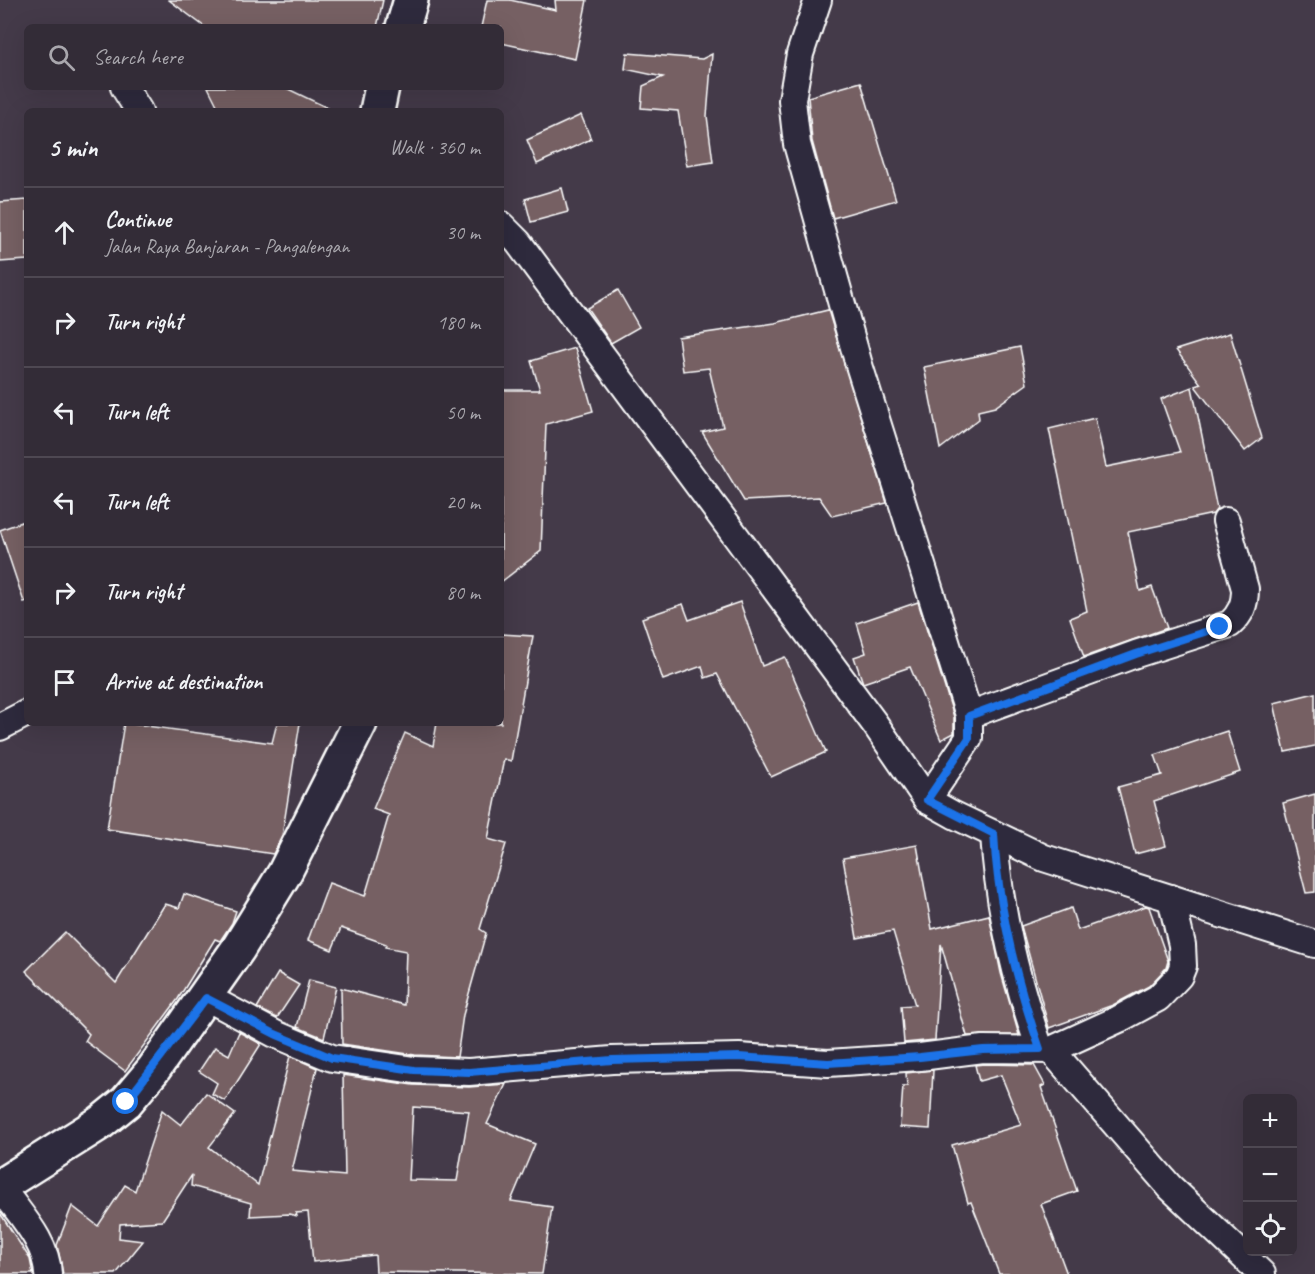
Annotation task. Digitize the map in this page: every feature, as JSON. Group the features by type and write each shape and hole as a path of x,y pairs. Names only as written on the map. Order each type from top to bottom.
{"main road":[{"path":"404,24 411,0"},
{"path":"378,108 381,90"},
{"path":"0,1186 100,1123 126,1102 206,998 284,874 358,726"}],"street":[{"path":"818,0 800,54 792,100 797,144 855,353 969,716 969,738 927,800"},
{"path":"126,90 137,108"},
{"path":"504,228 518,242 875,724 927,800 1044,858 1315,944"},
{"path":"969,716 1136,654 1230,624 1241,612 1245,589 1226,521"},
{"path":"0,727 24,715"},
{"path":"994,834 1005,920 1025,1005 1046,1050 1170,1186 1262,1274"},
{"path":"206,998 275,1034 332,1058 414,1070 469,1072 612,1060 739,1057 828,1063 983,1050 1046,1050 1119,1019 1158,998 1179,976 1183,966 1182,945 1171,898"},
{"path":"0,1186 42,1247 48,1259 48,1274"}],"building":[{"path":"169,0 383,0 378,24 201,24"},
{"path":"487,0 510,0 556,10 555,0 587,0 575,59 504,44 504,24 482,24"},
{"path":"627,53 702,59 712,54 707,116 713,162 687,166 678,111 641,108 643,86 663,77 625,69"},
{"path":"861,82 896,200 833,218 812,141 808,97"},
{"path":"210,90 290,90 328,108 218,108"},
{"path":"581,115 591,139 537,164 527,140"},
{"path":"562,188 568,212 531,222 525,199"},
{"path":"24,200 24,260 0,262 0,202"},
{"path":"618,290 639,327 611,343 587,308"},
{"path":"828,310 887,503 832,516 819,497 744,501 702,432 723,427 709,368 683,371 678,337 775,323"},
{"path":"1230,333 1262,438 1245,451 1195,386 1201,384 1176,350"},
{"path":"1020,347 1027,384 995,407 978,411 979,419 940,449 924,367"},
{"path":"575,348 593,411 546,424 541,551 504,580 504,390 540,390 531,361"},
{"path":"1192,387 1217,509 1213,514 1128,532 1140,591 1152,587 1167,628 1084,657 1070,618 1087,611 1049,429 1095,418 1106,467 1180,452 1161,399"},
{"path":"24,521 24,602 0,530"},
{"path":"740,602 762,666 785,657 826,752 771,777 717,674 705,678 702,666 663,680 642,618 683,604 689,620"},
{"path":"918,602 954,717 954,733 941,740 910,667 863,683 854,657 866,653 857,623"},
{"path":"504,634 533,636 511,761 504,759 488,839 506,844 480,929 486,933 463,1015 457,1057 415,1055 342,1044 341,988 404,1005 406,951 385,947 386,944 341,928 332,950 308,940 329,883 365,896 389,815 373,809 405,733 433,746 436,726 504,726"},
{"path":"1315,693 1315,746 1285,752 1274,703"},
{"path":"124,726 146,726 272,743 276,726 300,726 282,836 273,854 107,829"},
{"path":"1227,731 1240,772 1154,801 1166,846 1135,854 1118,787 1162,775 1155,755"},
{"path":"1315,794 1315,892 1306,893 1283,803"},
{"path":"917,845 932,929 989,915 1001,973 1019,1035 967,1036 941,944 935,1040 904,1043 901,1006 915,1005 893,931 857,938 843,858"},
{"path":"184,894 236,911 232,923 220,941 215,939 178,999 125,1071 85,1041 89,1034 26,971 65,932 116,983 165,904 179,908"},
{"path":"1146,906 1149,907 1168,961 1166,968 1149,986 1113,1005 1049,1028 1021,926 1071,908 1078,930"},
{"path":"278,973 299,985 277,1018 257,1008"},
{"path":"309,980 336,987 324,1038 297,1027"},
{"path":"239,1032 261,1044 225,1101 212,1094 217,1083 199,1071 215,1047 229,1055"},
{"path":"290,1056 317,1068 292,1171 345,1176 343,1075 413,1085 469,1087 506,1084 487,1124 535,1144 511,1201 552,1207 542,1274 376,1272 375,1255 313,1262 308,1212 296,1213 297,1216 289,1214 250,1216 251,1203 191,1186 192,1175 162,1221 120,1224 119,1238 143,1241 116,1274 63,1274 57,1245 72,1206 98,1226 125,1185 135,1191 162,1110 181,1125 206,1093 235,1114 209,1147 258,1185","holes":["413,1107 469,1111 457,1181 409,1180"]},
{"path":"975,1065 1034,1065 1045,1085 1041,1087 1077,1191 1041,1204 1067,1274 999,1274 971,1202 968,1203 952,1145 1021,1125 1001,1075 979,1081"},
{"path":"933,1070 930,1129 900,1127 903,1086 907,1086 906,1073"},
{"path":"0,1213 30,1259 33,1274 0,1274"}],"route":[{"path":"126,1102 153,1070 206,998 275,1034 332,1058 414,1070 469,1072 612,1060 739,1057 828,1063 983,1050 1040,1049 1025,1005 1005,920 996,866 994,834 927,800 969,738 971,727 969,716 1136,654 1220,627"}]}
